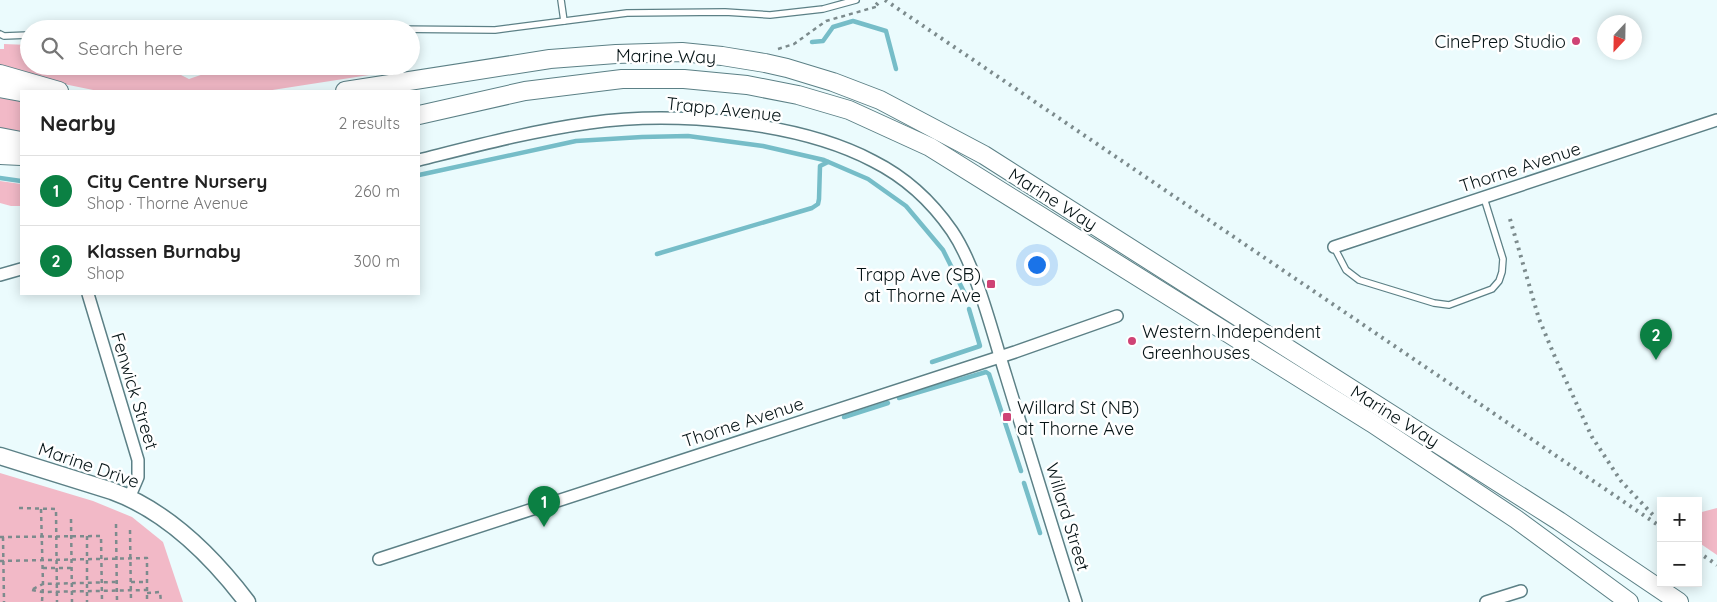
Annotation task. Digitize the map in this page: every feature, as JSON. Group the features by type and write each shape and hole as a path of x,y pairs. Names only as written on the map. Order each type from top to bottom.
{"highway":[{"path":"0,87 20,92"},
{"path":"0,154 20,155"}],"main road":[{"name":"Marine Way","path":"351,90 550,59 682,52 722,56 787,68 833,82 880,100 984,155 1559,521 1679,602"},
{"path":"0,74 56,90"},
{"name":"Marine Way","path":"420,116 525,91 622,79 684,79 747,85 798,95 849,110 930,146 1372,423 1516,519 1629,602"},
{"path":"0,137 20,141"}],"street":[{"name":"Trapp Avenue","path":"420,160 550,130 591,123 627,120 679,120 746,125 795,134 829,143 873,161 895,174 917,191 953,232 973,273 1000,357"},
{"name":"Thorne Avenue","path":"1334,247 1717,120"},
{"path":"0,275 20,269"},
{"name":"Fenwick Street","path":"88,295 138,460 138,477 129,498"},
{"name":"Thorne Avenue","path":"379,559 1000,357 1116,316"},
{"name":"Willard Street","path":"1000,357 1076,602"},
{"name":"Marine Drive","path":"0,456 129,498 164,519 196,545 247,602"},
{"path":"1486,602 1521,590"}],"lane":[{"path":"561,0 564,21"},
{"path":"420,29 495,30 627,12 725,12 770,15 823,9 856,0"},
{"path":"0,34 4,36 20,35"},
{"path":"1334,247 1346,270 1359,280 1434,303 1449,305 1492,289 1499,281 1502,272 1503,259 1484,198"}],"path":[{"path":"765,63 778,49 794,44 826,21 879,6 873,0"},
{"path":"19,508 56,509 57,602"},
{"path":"41,509 42,602"},
{"path":"71,519 72,602"},
{"path":"116,524 117,602"},
{"path":"130,530 131,602"},
{"path":"4,602 1,537 42,536 101,536 102,602"},
{"path":"86,536 87,602"},
{"path":"2,561 147,558 146,602"},
{"path":"43,568 71,568"},
{"path":"116,582 43,584 32,590 42,592 160,592 160,602"},
{"path":"131,582 147,582"}],"shaded area":[{"path":"4,44 20,45 20,72 0,66 0,49 4,49"},
{"path":"31,75 181,75 189,79 201,75 369,75 272,90 93,90"},
{"path":"0,95 20,99 20,133 0,129"},
{"path":"0,181 20,184 20,206 0,203"},
{"path":"0,473 93,501 132,517 163,542 183,602 0,602"},
{"path":"1717,508 1717,555 1702,545 1702,512"}],"waterway":[{"path":"812,42 823,41 833,27 853,21 886,31 896,69"},
{"path":"420,175 576,141 688,136 763,146 824,160 868,179 906,206 943,250 966,296"},
{"path":"657,254 812,208 818,204 819,199 820,166 828,162"},
{"path":"0,178 20,181"},
{"path":"932,362 980,346 969,309"},
{"path":"899,398 986,372 989,374 1021,471"},
{"path":"844,417 888,403"},
{"path":"1024,483 1040,533"}],"railway":[{"path":"885,0 1657,524"},
{"path":"1510,219 1539,319 1592,437 1621,481 1653,515"},
{"path":"1702,555 1717,565"}],"place":[{"name":"CinePrep Studio","path":"1576,41"},
{"name":"Trapp Ave (SB) at Thorne Ave","path":"991,284"},
{"name":"Western Independent Greenhouses","path":"1132,341"},
{"name":"Klassen Burnaby","path":"1656,360"},
{"name":"Willard St (NB) at Thorne Ave","path":"1007,417"},
{"name":"City Centre Nursery","path":"544,527"}]}
